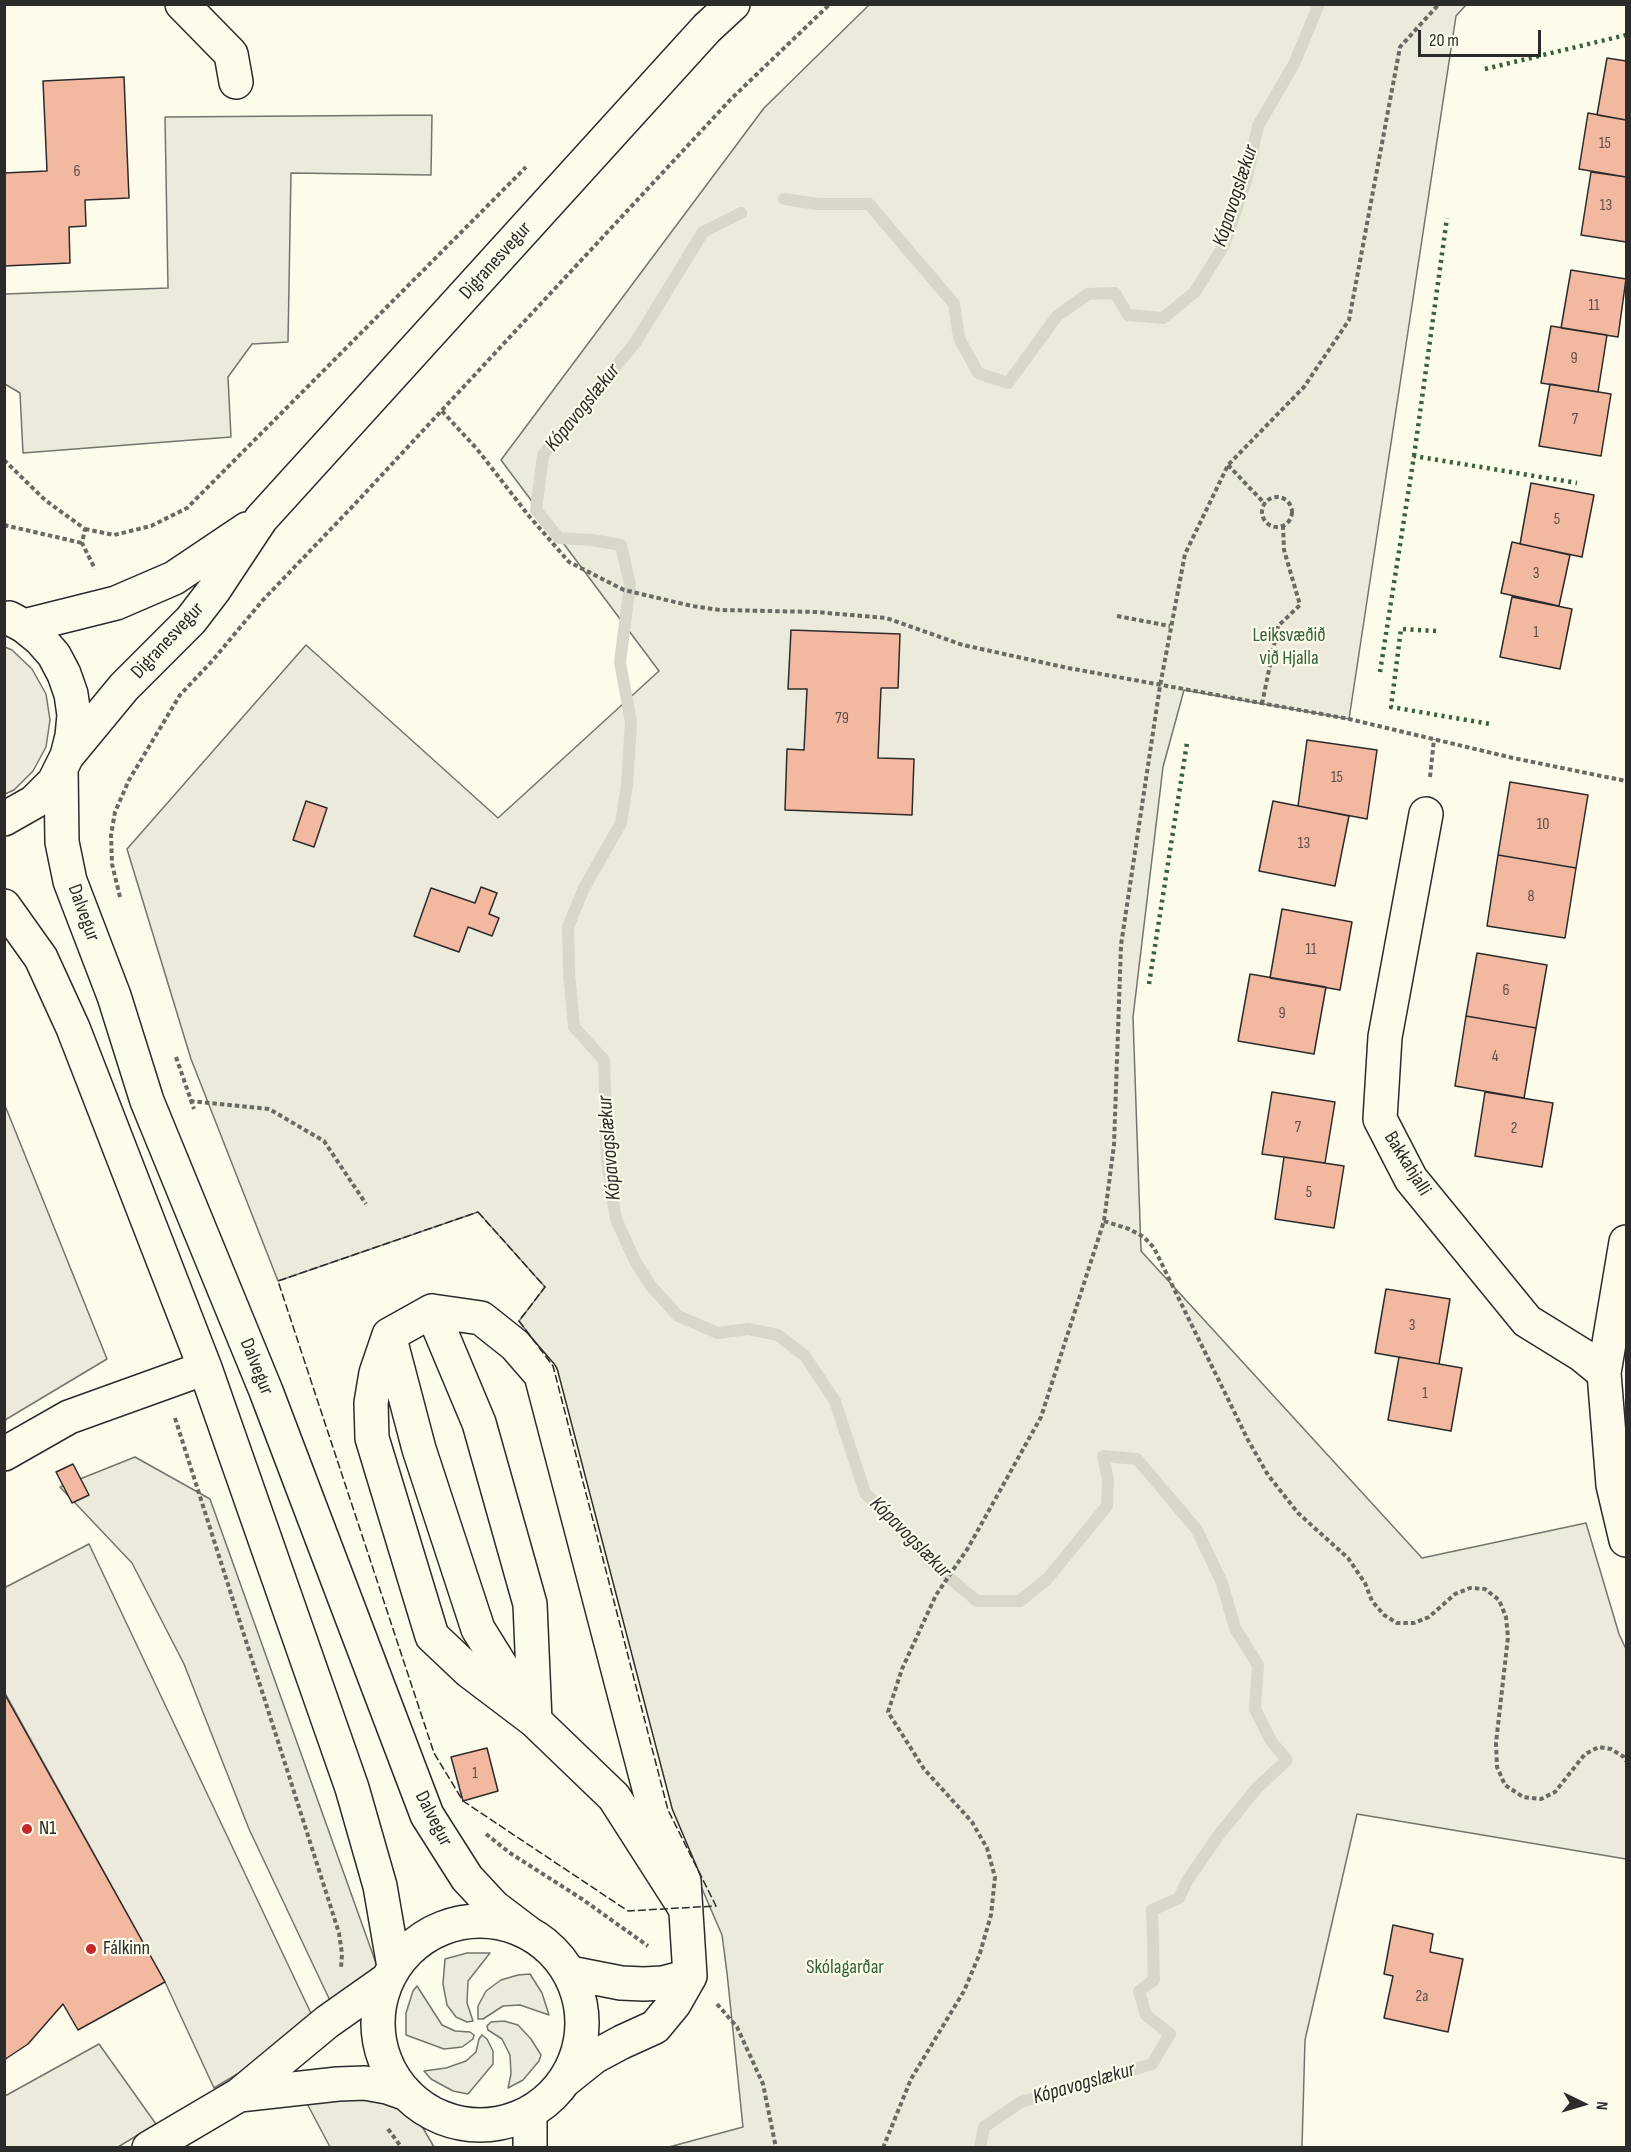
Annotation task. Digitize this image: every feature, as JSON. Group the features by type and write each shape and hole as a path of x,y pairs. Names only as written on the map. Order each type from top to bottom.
{"street":[{"path":"182,4 231,54 236,82"},
{"name":"Digranesvegur","path":"4,819 34,802 54,782 64,762 124,687 191,620 214,590 261,519 707,28 734,4"},
{"name":"Digranesvegur","path":"14,621 116,603 174,578 261,519"},
{"path":"14,621 47,647 64,674 71,694 74,715 72,736 64,762"},
{"name":"Dalvegur","path":"64,762 62,842 70,881 114,996 147,1101 266,1391 427,1815 467,1878 494,1907 526,1932"},
{"name":"Bakkahjalli","path":"1426,814 1385,1037 1380,1119 1412,1179 1527,1322 1582,1355 1604,1372"},
{"path":"4,906 41,958 73,1028 205,1368 352,1788 380,1886 391,1973 380,2002 379,2019 382,2052 392,2074 407,2094 453,2134 475,2125 504,2122 530,2112 549,2099 564,2081 594,2057 655,2027 674,2004 690,1976 684,1881 656,1815 541,1375 515,1346 481,1318 432,1311 389,1335 376,1373 371,1403 372,1438 432,1636 469,1671 535,1721 614,1797 685,1908"},
{"path":"1626,1242 1604,1372 1613,1485 1626,1540"},
{"path":"432,1311 479,1423 530,1604 535,1721"},
{"path":"389,1335 418,1449 478,1629 535,1721"},
{"path":"4,1454 69,1417 205,1368"},
{"path":"149,2148 239,2095 327,2022 391,1973 417,1943 454,1924 478,1920 503,1923 526,1932 543,1942 558,1956 570,1973 580,1999 583,2028 577,2056 564,2081"},
{"path":"570,1973 621,1983 644,1984 663,1983 690,1976"},
{"path":"239,2095 365,2083 407,2094"},
{"path":"530,2112 530,2148"}],"path":[{"path":"180,695 213,660 263,600 731,99 830,4"},
{"path":"883,2148 911,2079 964,1991 980,1953 991,1915 995,1877 987,1848 972,1822 924,1769 888,1712 902,1669 936,1595 968,1548 1041,1417 1104,1221 1114,1145 1121,945 1160,686 1185,554 1228,465 1304,387 1349,320 1400,47 1439,4"},
{"path":"4,460 45,500 85,529 114,535 151,526 187,508 529,164"},
{"path":"442,411 477,449 529,516 569,561 624,590 720,610 816,612 886,618 963,645 1160,686 1349,719 1513,758 1626,781"},
{"path":"1228,465 1265,504"},
{"path":"1271,499 1286,500 1291,506 1289,521 1283,526 1276,527 1268,524 1263,519 1262,511 1265,504 1271,499"},
{"path":"4,525 82,543"},
{"path":"1262,704 1278,626 1300,605 1284,550 1283,526"},
{"path":"85,529 82,543 97,573"},
{"path":"1117,616 1170,626"},
{"path":"147,1101 192,1101 269,1109 324,1141 366,1204"},
{"path":"1104,1221 1129,1229 1144,1237 1154,1248 1248,1440 1268,1475 1298,1513 1348,1558 1365,1583 1372,1601 1384,1616 1397,1623 1414,1623 1429,1617 1455,1594 1470,1588 1485,1589 1499,1600 1506,1617 1508,1636 1496,1743 1497,1767 1505,1785 1523,1797 1541,1799 1555,1791 1586,1754 1599,1747 1611,1749 1624,1757 1626,1761"},
{"path":"164,1382 339,1933 342,1954 340,1974"}],"green space":[{"path":"869,5 1466,5 1456,16 1349,719 1184,690 1163,767 1133,1017 1141,1251 1422,1558 1586,1523 1619,1634 1626,1649 1626,1859 1357,1814 1305,2040 1302,2147 669,2147 743,2127 722,1935 668,1810 553,1366 519,1321 545,1287 478,1212 278,1281 191,1059 127,849 306,645 498,818 659,671 501,460 764,108"},
{"path":"5,647 12,650 32,669 46,694 50,720 46,747 33,771 14,790 5,794"},
{"path":"135,1457 210,1499 382,1980 333,2007 249,1829 184,1664 132,1563 60,1487"},
{"path":"467,1953 490,1953 468,1981 467,2003 473,2021 467,2022 456,2017 447,2005 443,1984 445,1959"},
{"path":"530,1974 542,1993 549,2015 520,2005 503,2006 483,2019 478,2019 478,2006 486,1991 501,1980"},
{"path":"417,1986 442,2025 455,2031 470,2032 474,2035 473,2039 462,2047 444,2049 406,2035 406,2013 413,1991"},
{"path":"504,2021 518,2025 541,2055 539,2061 523,2080 508,2088 511,2074 510,2055 502,2039 488,2030 487,2026 491,2022"},
{"path":"482,2035 487,2039 493,2051 493,2064 468,2094 453,2091 431,2079 424,2071 446,2068 466,2061 476,2052"},
{"path":"374,2089 416,2116 434,2147 330,2147 303,2096"}],"shaded area":[{"path":"432,115 431,175 291,173 288,342 252,344 228,377 231,437 23,453 20,393 5,384 5,294 168,288 165,117"},
{"path":"4,1103 107,1359 5,1420 4,1420"},
{"path":"89,1544 317,2026 214,2088 165,1982 5,1693 4,1588"},
{"path":"99,2044 156,2124 118,2147 5,2147 5,2096"}],"building":[{"path":"1607,58 1626,61 1626,120 1597,115"},
{"path":"124,77 129,198 85,200 86,226 69,227 70,263 4,266 4,173 47,171 43,81"},
{"path":"1588,113 1626,120 1626,177 1579,169"},
{"path":"1591,172 1626,177 1626,242 1581,235"},
{"path":"1571,270 1626,279 1618,337 1561,328"},
{"path":"1551,326 1607,335 1598,392 1541,383"},
{"path":"1550,384 1611,394 1601,456 1539,446"},
{"path":"1531,483 1594,495 1582,557 1520,544"},
{"path":"1512,542 1570,555 1559,606 1501,593"},
{"path":"1512,597 1572,609 1560,669 1500,657"},
{"path":"791,630 900,634 898,688 881,688 878,758 914,759 912,815 785,810 787,749 804,750 807,689 788,689"},
{"path":"1307,740 1377,750 1367,819 1298,806"},
{"path":"1510,782 1588,795 1576,868 1498,855"},
{"path":"306,801 327,808 314,847 293,840"},
{"path":"1273,801 1349,816 1335,886 1259,871"},
{"path":"1498,855 1576,868 1565,938 1487,926"},
{"path":"481,887 497,893 489,914 499,918 492,936 468,927 459,952 414,936 431,888 475,903"},
{"path":"1282,909 1352,922 1340,990 1270,978"},
{"path":"1477,953 1547,965 1536,1028 1466,1016"},
{"path":"1250,974 1326,987 1314,1054 1238,1041"},
{"path":"1466,1016 1536,1028 1524,1098 1455,1086"},
{"path":"1272,1092 1335,1102 1325,1163 1262,1154"},
{"path":"1485,1092 1553,1103 1542,1167 1475,1156"},
{"path":"1284,1157 1344,1166 1334,1228 1275,1219"},
{"path":"1386,1289 1450,1299 1439,1364 1375,1353"},
{"path":"1399,1357 1462,1368 1451,1431 1388,1420"},
{"path":"73,1464 89,1495 72,1503 56,1472"},
{"path":"4,1693 165,1982 78,2030 63,2004 28,2044 4,2060"},
{"path":"487,1748 498,1791 463,1801 451,1757"},
{"path":"1393,1925 1433,1934 1430,1952 1463,1959 1448,2032 1384,2018 1393,1976 1384,1974"}],"waterway":[{"name":"Kópavogslækur","path":"784,199 818,204 869,204 954,304 959,338 978,373 1008,383 1057,316 1088,294 1115,293 1128,315 1163,318 1195,292 1224,245 1246,181 1258,126 1294,64 1319,4"},
{"name":"Kópavogslækur","path":"741,213 703,232 635,343 543,455 536,510 559,538 621,545 630,584 620,662 631,722 627,785 621,823 584,888 568,927 574,1027 604,1060 607,1160 616,1219 635,1261 651,1286 678,1316 718,1333 748,1329 778,1335 805,1356 835,1401 865,1493 932,1563 977,1601 1020,1601 1048,1578 1107,1506 1108,1479 1103,1456 1137,1459 1197,1530 1222,1583 1235,1628 1258,1665 1255,1709 1271,1741 1287,1760 1256,1789 1218,1836 1187,1881 1179,1898 1152,1910 1154,1980 1139,1991 1146,2015 1170,2034 1152,2064 1021,2102 984,2127 980,2148"}],"hedge":[{"path":"1485,69 1626,35"},
{"path":"1414,456 1447,218"},
{"path":"1380,672 1414,456 1577,483"},
{"path":"1436,631 1401,629 1391,707 1490,724"},
{"path":"1149,984 1187,743"}],"fence":[{"path":"478,1212 545,1287 519,1321 553,1366 668,1810 716,1906 628,1911 463,1801 434,1753 278,1281 478,1212"}],"place":[{"name":"N1","path":"27,1829"},
{"name":"Fálkinn","path":"91,1949"}],"park label":[{"name":"Leiksvæðið við Hjalla","path":"1289,648"},
{"name":"Skólagarðar","path":"845,1968"}]}
